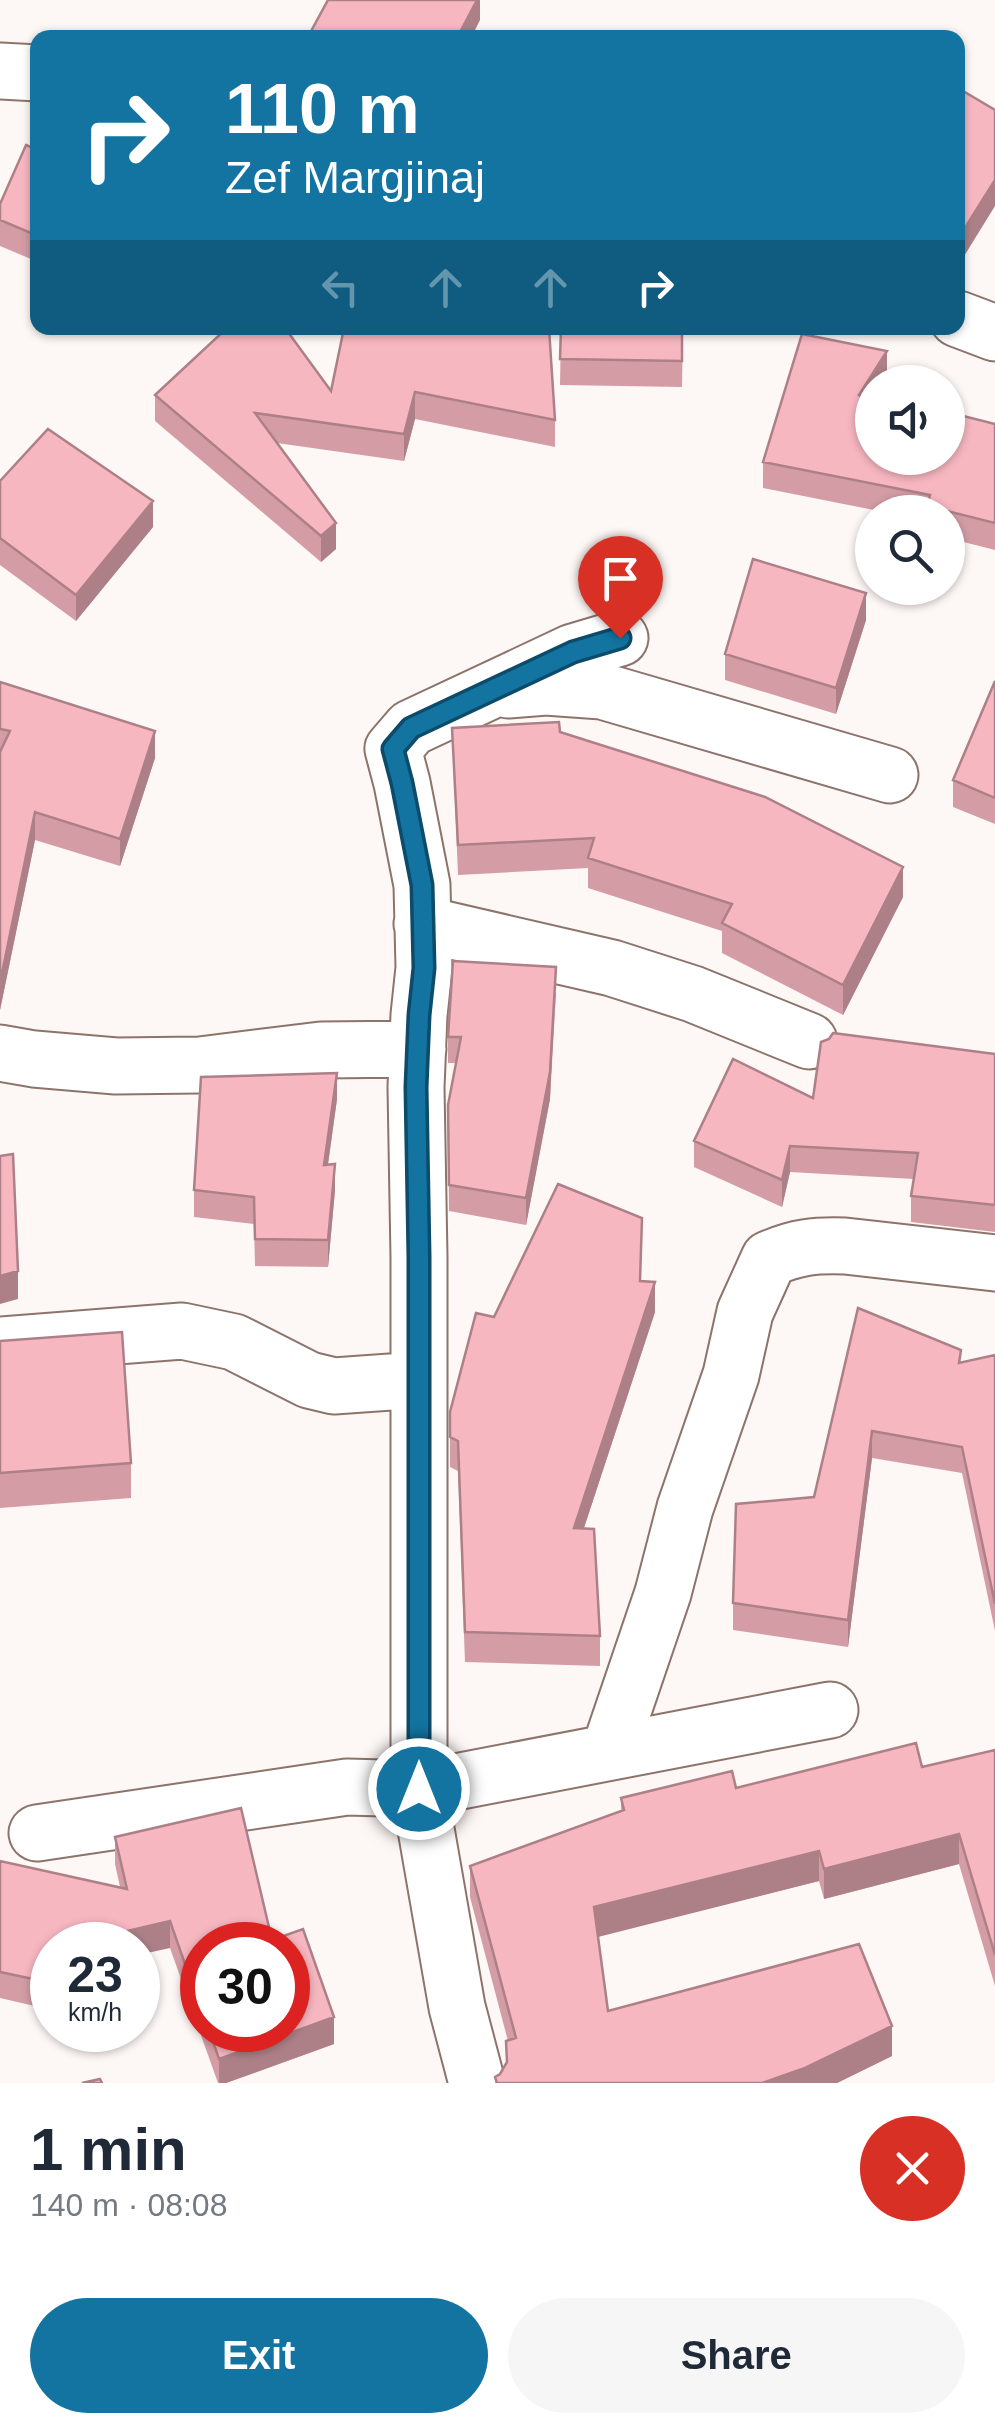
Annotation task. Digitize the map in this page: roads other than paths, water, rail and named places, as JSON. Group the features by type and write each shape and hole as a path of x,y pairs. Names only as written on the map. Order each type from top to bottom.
{"street":[{"path":"0,71 30,73"},
{"path":"965,322 995,333"},
{"path":"478,2083 457,2007 419,1789 416,1087 424,968 420,871 393,749 411,728 573,652 620,638"},
{"path":"490,691 602,690 890,774"},
{"path":"422,924 612,968 693,994 809,1041"},
{"path":"0,1054 116,1066 183,1065 321,1050 418,1049"},
{"path":"609,1752 664,1593 685,1508 731,1375 746,1312 769,1259 792,1249 845,1246 995,1262"},
{"path":"0,1345 182,1331 234,1342 309,1380 334,1386 419,1380"},
{"path":"37,1833 347,1787 419,1789 830,1710"}]}
